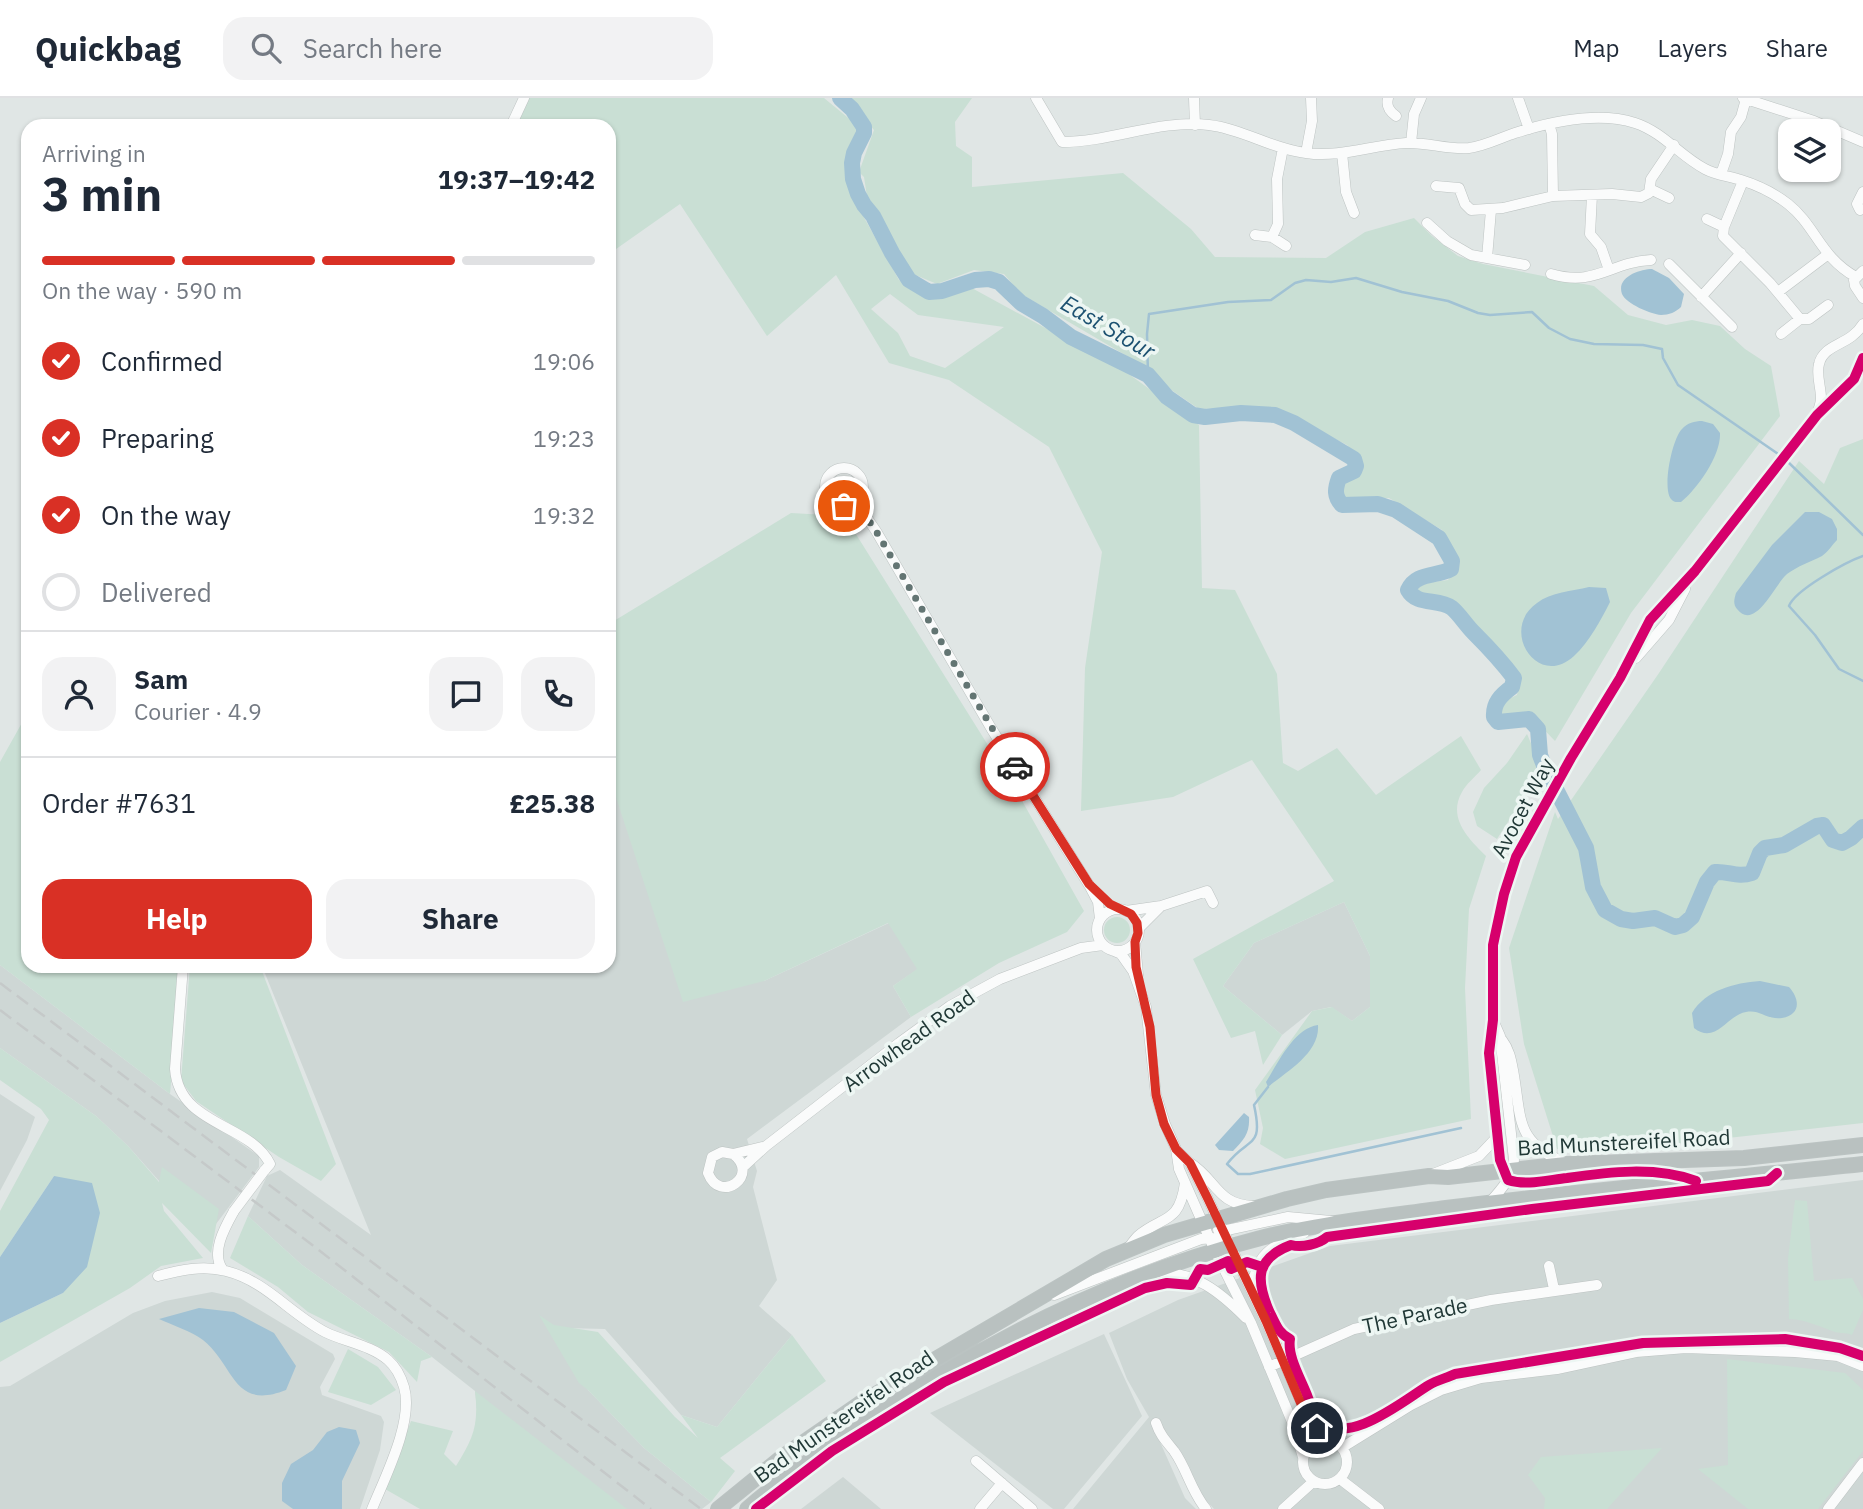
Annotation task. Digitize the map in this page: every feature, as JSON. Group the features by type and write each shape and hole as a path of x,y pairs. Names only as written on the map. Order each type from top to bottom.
{"highway":[{"name":"Bad Munstereifel Road","path":"718,1509 823,1427 1080,1273 1127,1250 1202,1223 1219,1224 1262,1206 1310,1193 1429,1176 1508,1174 1566,1164 1664,1158 1744,1158 1863,1145"},
{"name":"Bad Munstereifel Road","path":"749,1507 829,1447 937,1375 1051,1313 1218,1245 1324,1225 1576,1192 1863,1164"}],"street":[{"path":"514,119 524,98"},
{"path":"1036,98 1062,142 1078,142 1195,124 1242,132 1283,148 1306,153 1342,153 1411,143 1469,148 1549,124 1583,119 1622,120 1653,130 1705,169 1743,181 1773,194 1789,205 1841,269 1859,274 1855,286 1863,298"},
{"path":"1194,98 1195,124"},
{"path":"1306,153 1312,121 1311,98"},
{"path":"1388,98 1390,111 1396,116"},
{"path":"1411,143 1414,114 1422,98"},
{"path":"1518,98 1529,129"},
{"path":"1721,174 1728,154 1731,132 1741,117 1745,98 1814,121 1863,142"},
{"path":"1549,124 1552,134 1553,196"},
{"path":"1436,186 1459,188 1465,204 1471,210 1491,209 1553,196 1641,197 1646,196 1651,179 1674,145"},
{"path":"1272,237 1278,224 1276,190 1283,148"},
{"path":"1342,153 1344,178 1353,199 1354,213"},
{"path":"1743,181 1724,227 1723,236 1778,292 1800,319"},
{"path":"1650,189 1669,198"},
{"path":"1860,210 1857,205 1863,192"},
{"path":"1592,195 1590,234 1601,247 1609,270"},
{"path":"1487,258 1491,209"},
{"path":"1707,219 1724,227"},
{"path":"1427,223 1471,255 1525,265"},
{"path":"1255,235 1272,237 1286,246"},
{"path":"1701,297 1741,253"},
{"path":"1778,292 1828,255"},
{"path":"1551,274 1584,279 1609,270 1651,261"},
{"path":"1669,264 1732,327"},
{"path":"1781,334 1800,319 1809,319 1828,305"},
{"path":"1817,415 1821,399 1818,368 1821,357 1828,350 1854,337 1863,324"},
{"name":"Avocet Way","path":"1508,1174 1497,1137 1489,1053 1493,1020 1491,974 1498,917 1510,873 1540,813 1620,678 1650,620 1695,571 1817,415 1854,379 1863,358"},
{"path":"847,467 859,473 864,485 856,502 837,505 827,496 825,484 834,470 847,467"},
{"path":"856,502 876,531 991,728 1089,884 1098,902 1098,939 1103,946 1126,960 1139,986"},
{"path":"1089,884 1135,918 1139,928"},
{"path":"1100,919 1107,912 1161,906 1207,891 1213,902"},
{"path":"1161,906 1139,928 1135,942 1139,986 1150,1027 1156,1095 1164,1124 1176,1149 1179,1169 1202,1223 1253,1296 1308,1418 1326,1439"},
{"name":"Arrowhead Road","path":"1064,954 1087,941 1097,930"},
{"path":"1114,951 1128,949 1135,942"},
{"name":"Arrowhead Road","path":"743,1167 766,1146 950,1006 1000,979 1081,948 1103,946"},
{"path":"182,973 176,1083 184,1097 200,1112 258,1148 270,1164 234,1212 220,1243 218,1262 223,1270"},
{"name":"Avocet Way","path":"1493,1020 1509,1052 1524,1133 1542,1152 1566,1164"},
{"name":"Avocet Way","path":"1500,1037 1514,1160 1508,1174"},
{"path":"1429,1176 1479,1156 1497,1137"},
{"name":"Arrowhead Road","path":"733,1154 766,1146"},
{"path":"1176,1149 1200,1170 1218,1193 1233,1203 1262,1206"},
{"path":"722,1152 733,1154 743,1167 740,1179 731,1186 719,1186 710,1178 708,1167 712,1157 722,1152"},
{"path":"1190,1163 1219,1224 1218,1245 1269,1367 1303,1457 1306,1473 1314,1481 1326,1484 1340,1479 1348,1465 1343,1447 1333,1440 1326,1439 1311,1444 1303,1457"},
{"path":"1489,1203 1508,1174 1524,1182 1653,1172 1681,1175 1696,1181"},
{"path":"1127,1250 1138,1236 1168,1220 1182,1198 1185,1183"},
{"path":"1219,1224 1288,1217 1342,1223"},
{"path":"1253,1296 1253,1279 1263,1255 1277,1244 1324,1225"},
{"path":"1039,1299 1177,1247 1218,1245"},
{"path":"1549,1266 1554,1289"},
{"path":"158,1276 177,1270 199,1268 223,1270 256,1282 324,1331 380,1354 398,1372 406,1394 405,1412 399,1437 372,1509"},
{"path":"1146,1274 1163,1272 1202,1281 1251,1323"},
{"name":"The Parade","path":"1269,1367 1354,1329 1490,1300 1597,1285"},
{"path":"1343,1447 1411,1405 1441,1390 1481,1378 1557,1369 1636,1352 1686,1348 1795,1352 1838,1356 1863,1366"},
{"path":"1156,1423 1164,1441 1174,1451 1195,1495 1206,1509"},
{"path":"976,1461 1032,1509"},
{"path":"1828,1509 1863,1463"},
{"path":"1340,1479 1379,1509"},
{"path":"1283,1509 1314,1481"},
{"path":"980,1509 1002,1483"}],"shaded area":[{"path":"616,783 764,981 889,923 918,969 893,986 911,1017 747,1139 757,1171 753,1187 777,1280 759,1306 792,1335 717,1427 681,1415 605,1329 565,1328 588,1390 644,1448 711,1502 702,1509 585,1509 477,1409 475,1391 432,1357 302,1265 248,1216 267,1176 280,1170 371,1235 265,973 616,973"},
{"path":"1344,902 1370,956 1370,1007 1352,1021 1331,1007 1312,1011 1282,1035 1223,986 1254,943"},
{"path":"0,965 170,1094 259,1156 259,1167 216,1224 160,1182 96,1116 0,1048"},
{"path":"0,1094 35,1117 27,1140 0,1191"},
{"path":"1863,1180 1863,1509 1214,1509 1189,1482 1152,1424 1185,1498 1196,1509 1073,1509 1149,1417 1127,1379 1109,1333 1178,1300 1330,1246"},
{"path":"212,1292 240,1298 333,1354 335,1359 320,1387 322,1395 381,1416 384,1422 380,1450 360,1509 0,1509 0,1387 10,1386 133,1313 165,1301"},
{"path":"1104,1334 1142,1416 1064,1509 1053,1509 930,1413"},
{"path":"843,1477 881,1509 801,1509"}],"green space":[{"path":"528,98 824,98 858,126 847,177 857,205 899,280 939,298 970,287 1126,372 1199,425 1202,588 1235,590 1277,674 1283,763 1298,771 1337,748 1376,795 1461,736 1481,770 1464,789 1457,811 1467,835 1486,856 1469,909 1465,988 1471,1119 1285,1159 1260,1144 1263,1128 1255,1090 1312,1011 1332,1007 1352,1021 1370,1007 1370,956 1344,902 1254,943 1223,986 1282,1035 1263,1065 1255,1031 1231,1038 1193,959 1334,881 1252,760 1173,797 1081,811 1085,668 1102,552 1049,447 949,380 889,363 836,275 767,336 680,204 616,249 616,119 519,119","holes":["890,294 918,315 1004,327 945,368 910,356 898,333 871,309"]},
{"path":"847,98 972,98 955,122 956,146 972,157 972,187 1123,173 1191,229 1215,257 1326,258 1365,232 1414,218 1458,256 1483,264 1594,286 1628,315 1666,325 1692,320 1720,326 1745,349 1771,366 1780,416 1631,613 1555,741 1529,714 1497,715 1500,703 1517,695 1520,678 1457,602 1435,598 1416,590 1425,583 1448,580 1457,566 1442,530 1389,498 1346,501 1341,488 1344,481 1358,477 1362,465 1347,445 1272,407 1199,409 1164,385 1144,366 1021,294 1004,274 974,270 937,284 913,274 868,203 864,177 859,172 874,130"},
{"path":"1863,439 1863,1123 1582,1154 1578,1146 1557,1149 1524,1044 1509,948 1555,812 1558,819 1659,673 1799,461 1824,484 1840,448"},
{"path":"791,513 827,515 854,531 1016,790 1084,911 1067,932 999,963 911,1017 893,986 917,969 888,923 764,981 683,1002 616,797 616,620"},
{"path":"21,724 21,973 180,973 170,1094 0,965 0,762"},
{"path":"1527,734 1542,769 1497,839 1477,826 1473,812 1484,788 1507,763"},
{"path":"1117,917 1126,921 1130,930 1126,939 1117,943 1108,939 1104,930 1108,921"},
{"path":"189,973 263,973 336,1164 321,1181 279,1157 196,1101 181,1081"},
{"path":"0,1048 96,1116 128,1146 159,1182 162,1167 219,1209 211,1253 162,1203 164,1211 203,1258 161,1266 130,1288 0,1362 0,1323 63,1293 54,1176 0,1257 0,1211 49,1120 41,1109 0,1080"},
{"path":"1795,1200 1807,1201 1814,1281 1852,1278 1863,1299 1863,1310 1852,1335 1789,1319 1788,1258"},
{"path":"248,1216 302,1265 432,1357 421,1361 417,1382 389,1352 308,1312 278,1287 230,1258"},
{"path":"539,1315 554,1325 598,1332 675,1417 698,1438 681,1415 717,1427 792,1335 826,1381 720,1458 735,1471 711,1502 644,1448 579,1383"},
{"path":"348,1349 378,1367 396,1390 371,1405 328,1392"},
{"path":"1727,1359 1845,1373 1863,1390 1863,1451 1818,1509 1748,1509 1698,1469 1728,1465"},
{"path":"475,1391 627,1509 420,1509 385,1489 411,1421 453,1431 444,1454 456,1466 473,1431 476,1414"},
{"path":"1662,1448 1607,1509 1544,1509 1545,1498 1528,1475 1541,1457"}],"water":[{"path":"1652,269 1669,278 1684,294 1681,307 1675,312 1661,315 1651,313 1624,298 1622,283 1636,272"},
{"path":"1702,421 1713,424 1720,433 1717,451 1694,488 1681,502 1674,502 1668,493 1669,464 1678,434 1691,423"},
{"path":"1805,512 1819,512 1832,519 1837,529 1837,540 1822,556 1787,574 1758,611 1744,615 1735,605 1736,593 1772,545"},
{"path":"1589,587 1606,588 1610,602 1590,638 1574,656 1560,665 1547,666 1536,661 1527,652 1522,640 1526,614 1549,596"},
{"path":"1760,981 1789,987 1797,1001 1793,1014 1776,1018 1746,1012 1709,1033 1694,1028 1692,1013 1713,993 1731,986"},
{"path":"1318,1025 1314,1044 1308,1053 1268,1087 1266,1082 1294,1039 1301,1032"},
{"path":"1244,1113 1249,1117 1249,1123 1243,1140 1233,1151 1219,1150 1215,1145"},
{"path":"54,1176 92,1183 100,1213 87,1267 63,1293 0,1323 0,1257"},
{"path":"199,1308 234,1312 274,1333 296,1366 286,1390 269,1395 255,1395 245,1390 203,1340 159,1319"},
{"path":"339,1427 356,1430 360,1443 342,1481 342,1509 293,1509 282,1501 282,1483 291,1464 313,1450 327,1432"}],"waterway":[{"name":"East Stour","path":"840,98 852,109 864,127 852,163 858,194 909,280 929,292 942,291 975,280 989,279 999,282 1021,303 1071,337 1148,375 1167,397 1193,415 1275,415 1294,423 1354,459 1354,471 1339,478 1336,495 1342,505 1378,504 1396,510 1439,538 1452,561 1451,569 1416,580 1408,590 1417,598 1452,608 1514,678 1512,687 1496,703 1494,717 1498,722 1529,719 1538,729 1540,755 1586,848 1593,887 1605,910 1621,919 1633,921 1655,918 1675,927 1683,925 1692,917 1707,882 1715,872 1742,875 1752,873 1760,853 1765,848 1784,845 1817,826 1823,825 1833,840 1842,843 1863,827"},
{"path":"1148,375 1149,314 1228,302 1271,300 1295,283 1306,280 1331,282 1356,278 1402,292 1448,301 1478,313 1490,315 1532,312 1549,328 1570,339 1594,344 1643,345 1662,349 1663,358 1678,385 1781,456"},
{"path":"1786,460 1863,535"},
{"path":"1863,556 1811,585 1789,606 1815,635 1839,669 1863,681"},
{"path":"1268,1087 1254,1105 1257,1119 1255,1136 1227,1164 1238,1174 1250,1174 1461,1128"}],"railway":[{"path":"0,983 701,1509"},
{"path":"0,1010 311,1244 651,1509"}],"cycle path":[{"path":"1696,1181 1681,1176 1648,1172 1599,1174 1530,1183 1508,1180 1500,1160 1489,1053 1493,1020 1493,945 1504,894 1516,857 1571,758 1620,678 1650,620 1695,571 1817,415 1854,379 1863,358"},
{"path":"1777,1173 1768,1181 1532,1209 1327,1237 1305,1246 1291,1245 1270,1257 1264,1264 1261,1272 1262,1291 1278,1328 1290,1339 1292,1360 1312,1408 1319,1419 1330,1427 1344,1428 1375,1419 1432,1383 1455,1374 1643,1343 1785,1339 1840,1348 1863,1356"},
{"path":"756,1509 832,1451 944,1382 1145,1288 1167,1283 1191,1285 1200,1269 1208,1270 1228,1261 1231,1269 1247,1262 1262,1267"}],"way so far":[{"path":"844,506 856,502 876,531 1015,767"}],"route":[{"path":"1015,767 1089,884 1110,904 1135,918 1139,928 1135,942 1136,967 1150,1027 1156,1095 1164,1124 1176,1149 1190,1163 1266,1321 1304,1411 1317,1428"}]}
